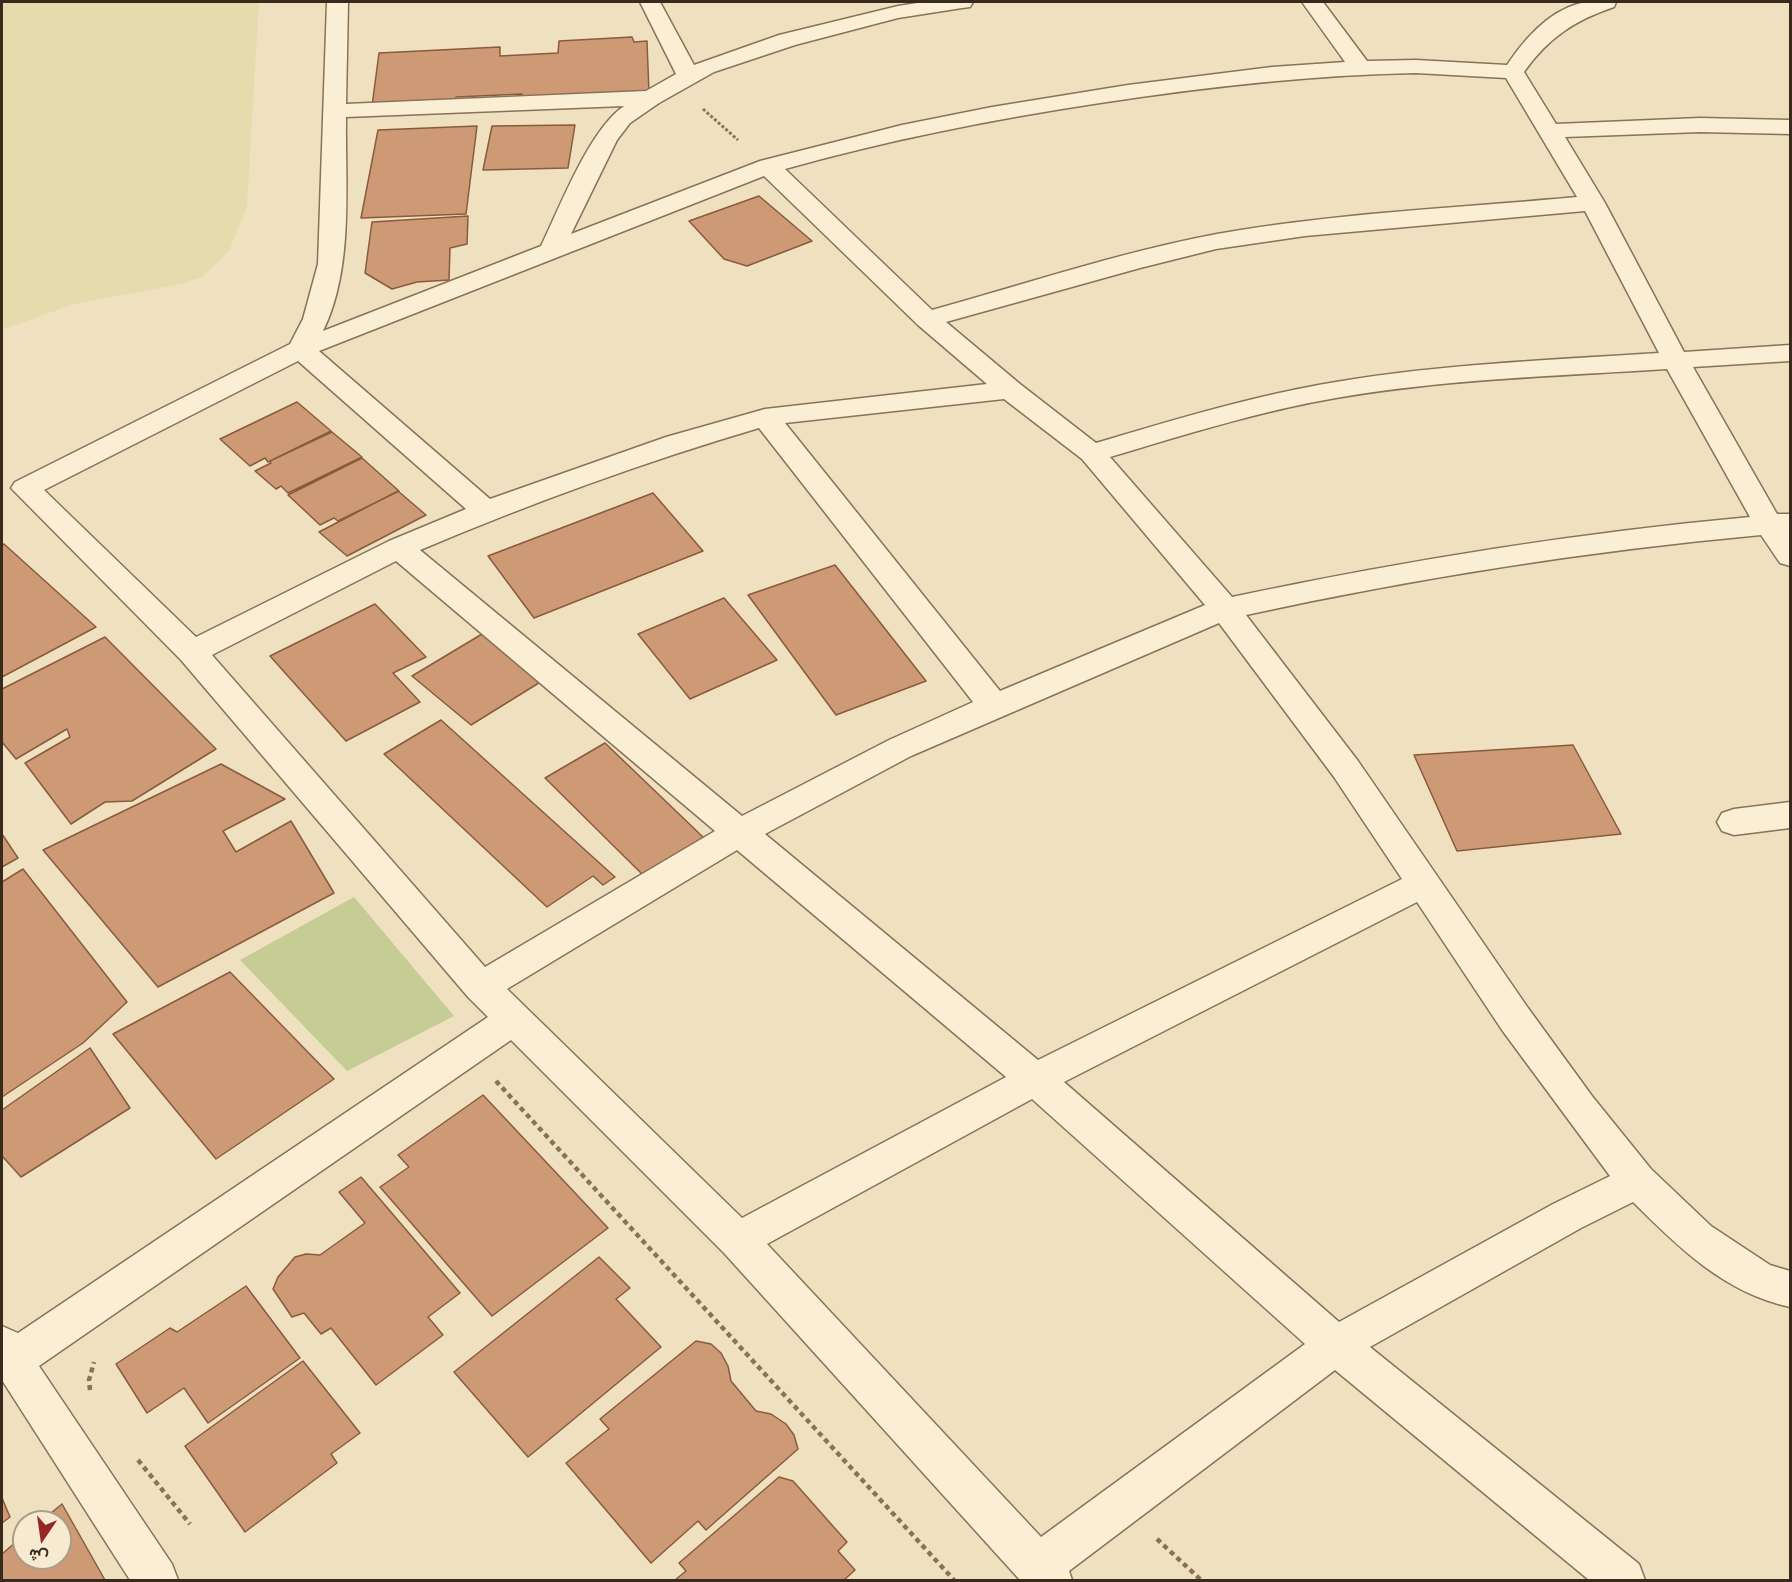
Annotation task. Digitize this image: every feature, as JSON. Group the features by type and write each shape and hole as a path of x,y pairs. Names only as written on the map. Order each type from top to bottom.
{"street":[{"path":"301,349 316,320 331,264 337,2"},
{"path":"650,2 682,81"},
{"path":"550,253 606,138 622,118 651,98 706,67 787,40 898,12 962,2"},
{"path":"1312,2 1360,67"},
{"path":"1513,72 1531,45 1547,30 1568,17 1606,2"},
{"path":"1513,72 1417,65 1317,68 1194,82 1065,101 945,123 825,150 768,166 301,349 13,493 192,652 481,987 738,1240 1044,1574 1336,1346 1567,1216 1637,1181"},
{"path":"1513,72 1593,203 1675,359 1779,523 1791,556"},
{"path":"333,111 651,98"},
{"path":"1549,131 1700,124 1791,127"},
{"path":"768,166 927,319 1010,390 1092,453 1226,609 1346,769 1522,1028 1579,1107 1637,1181 1697,1239 1759,1280 1791,1289"},
{"path":"927,319 1133,261 1216,242 1305,229 1593,203"},
{"path":"301,349 486,511"},
{"path":"1092,453 1204,420 1334,390 1424,378 1675,359 1791,353"},
{"path":"192,652 399,549 486,511 676,443 765,417 1010,390"},
{"path":"765,417 994,706"},
{"path":"481,987 738,833 900,748 1226,609 1341,584 1505,556 1779,523"},
{"path":"399,549 1035,1079 1336,1346 1623,1581"},
{"path":"1734,822 1791,815"},
{"path":"738,1240 1035,1079 1424,883"},
{"path":"156,1581 7,1353 514,1019"}],"path":[{"path":"682,81 768,166"},
{"path":"490,1074 954,1581"},
{"path":"90,1394 89,1380 98,1353"},
{"path":"134,1455 190,1524"},
{"path":"1152,1534 1201,1581"}],"shaded area":[{"path":"2,2 259,2 247,206 229,251 202,277 182,284 74,304 2,330"}],"green space":[{"path":"354,897 454,1016 347,1071 240,960"}],"building":[{"path":"632,37 634,42 647,41 649,93 522,100 522,94 456,97 456,102 372,106 379,53 500,47 500,56 558,53 559,41"},
{"path":"575,125 568,168 483,170 492,126"},
{"path":"477,126 466,214 361,218 378,130"},
{"path":"759,196 812,241 747,266 724,259 689,221"},
{"path":"468,216 467,244 450,248 449,280 417,282 392,289 365,273 372,222"},
{"path":"297,402 331,431 268,462 265,458 250,466 220,439"},
{"path":"332,432 362,457 288,493 281,486 276,489 255,471 271,463 270,461"},
{"path":"362,458 399,491 338,521 334,518 320,525 288,495"},
{"path":"398,491 426,515 347,556 319,532"},
{"path":"653,493 703,551 534,618 488,556"},
{"path":"4,544 96,627 2,677 2,545"},
{"path":"835,565 926,681 836,715 748,595"},
{"path":"724,598 777,660 690,699 638,634"},
{"path":"375,604 426,657 393,673 420,702 346,741 270,656"},
{"path":"482,634 542,681 471,725 412,676"},
{"path":"105,637 216,749 132,801 105,802 71,824 25,763 70,737 67,729 16,759 2,742 2,689"},
{"path":"441,720 615,877 603,885 593,876 547,907 384,754"},
{"path":"605,743 704,838 643,875 545,778"},
{"path":"1573,745 1621,834 1457,851 1414,755"},
{"path":"221,764 285,799 223,831 236,852 291,821 334,893 158,987 43,850"},
{"path":"2,834 18,858 2,867"},
{"path":"23,869 127,1002 83,1043 2,1097 2,882"},
{"path":"230,972 334,1079 216,1159 113,1034"},
{"path":"90,1048 130,1108 21,1177 2,1156 2,1110"},
{"path":"483,1095 608,1228 492,1316 380,1187 409,1167 398,1155"},
{"path":"361,1177 460,1293 428,1317 443,1335 376,1385 331,1328 321,1334 304,1313 292,1317 273,1289 278,1277 295,1257 306,1254 320,1255 365,1223 339,1192"},
{"path":"599,1257 630,1288 616,1299 661,1347 528,1457 454,1372"},
{"path":"246,1286 300,1358 208,1423 184,1388 147,1413 116,1364 170,1328 177,1332"},
{"path":"696,1341 711,1344 721,1353 728,1366 731,1381 756,1411 771,1414 786,1424 794,1435 798,1449 706,1530 698,1521 651,1563 566,1463 609,1429 600,1419"},
{"path":"303,1361 360,1433 331,1454 337,1463 245,1532 185,1446"},
{"path":"779,1477 793,1481 847,1542 838,1551 855,1570 844,1580 675,1580 686,1571 679,1563"},
{"path":"2,1498 10,1517 2,1523"},
{"path":"62,1504 65,1510 55,1510"},
{"path":"72,1522 105,1580 2,1580 2,1554 12,1545 12,1570 72,1570"}]}
